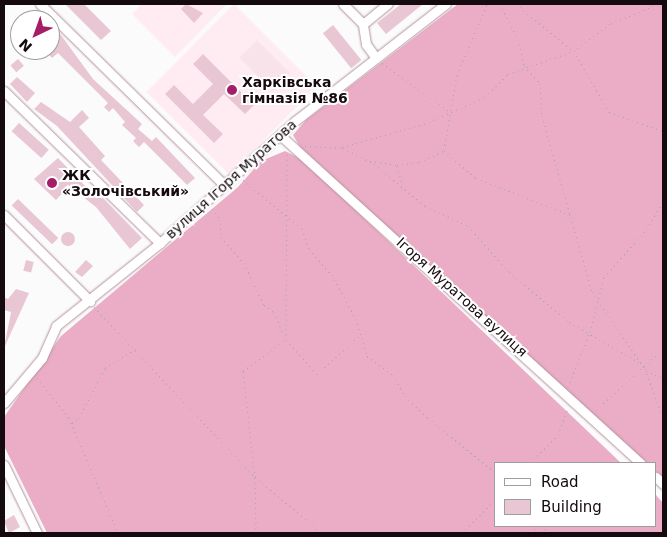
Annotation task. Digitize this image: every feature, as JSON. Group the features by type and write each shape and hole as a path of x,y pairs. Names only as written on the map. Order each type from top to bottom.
{"street":[{"path":"40,4 224,185"},
{"path":"343,4 363,24 366,44 376,58"},
{"path":"363,24 388,4"},
{"name":"вулиця Ігоря Муратова","path":"4,403 30,373 56,326 90,301 160,243 224,185 287,141 376,58 446,4"},
{"path":"4,91 160,243"},
{"name":"Ігоря Муратова вулиця","path":"287,141 566,392 640,462"},
{"path":"4,216 90,301"},
{"path":"4,465 38,533"}],"path":[{"path":"444,151 457,75 487,4"},
{"path":"500,4 518,40 524,66 540,83 542,116 573,216 584,269 598,304 642,364 663,418"},
{"path":"516,4 574,51 609,112 663,131"},
{"path":"341,148 451,112 485,97 508,74 524,66 574,51 610,24 658,4"},
{"path":"376,58 451,112"},
{"path":"286,340 290,216 287,141 341,148 363,159 402,184 425,206 468,226 509,272 569,322 590,332 642,364"},
{"path":"444,151 476,178 573,216"},
{"path":"363,159 397,165 419,162 444,151"},
{"path":"397,165 402,184"},
{"path":"243,180 290,216 302,229 315,258 332,275 356,319 359,335 367,356 393,375 405,396 494,471"},
{"path":"566,392 590,332 604,277 647,229 663,201"},
{"path":"212,209 220,219 224,242 244,263 286,340 317,374 359,335"},
{"path":"90,301 255,476 322,533"},
{"path":"256,533 255,476 243,371 286,340"},
{"path":"71,424 79,418 105,368 135,349"},
{"path":"590,415 645,370 663,349"},
{"path":"645,370 663,378"},
{"path":"30,373 51,393 71,424 118,533"},
{"path":"531,462 558,435 569,410"},
{"path":"462,533 494,501"}],"shaded area":[{"path":"142,4 227,4 175,57 132,14"},
{"name":"Харківська гімназія №86","path":"234,4 317,87 229,174 146,92"},
{"path":"458,4 663,4 663,482 657,476 657,462 643,462 300,147 293,135 306,120"},
{"path":"257,40 290,73 273,91 239,58"},
{"path":"285,151 303,160 620,462 494,462 494,527 657,527 657,496 663,503 663,533 47,533 4,446 4,417 61,336 238,187 261,161"}],"building":[{"path":"65,4 84,4 111,31 101,40"},
{"path":"186,4 203,13 194,23 181,9"},
{"path":"401,4 423,4 386,34 377,23"},
{"path":"333,25 361,60 351,68 323,33"},
{"path":"60,34 93,79 142,124 138,129 152,141 156,137 195,178 187,185 144,142 139,147 133,141 136,138 122,125 125,122 113,108 109,112 104,107 108,103 60,55"},
{"path":"203,54 254,105 245,114 224,94 203,115 223,134 214,143 165,94 174,85 193,104 213,84 193,64"},
{"path":"19,60 24,66 16,72 10,66"},
{"path":"17,77 35,93 27,102 10,84"},
{"path":"41,102 70,122 82,110 89,118 79,127 105,156 101,160 144,205 137,212 57,126 34,109"},
{"path":"19,123 49,150 41,158 12,131"},
{"path":"58,158 91,192 103,198 142,238 130,249 96,207 69,186 56,200 34,179"},
{"path":"18,199 58,238 52,244 12,205"},
{"path":"68,232 73,234 75,239 73,244 68,246 63,244 61,239 63,234"},
{"path":"26,260 34,262 31,273 23,271"},
{"path":"86,260 93,266 82,277 75,272"},
{"path":"16,289 29,293 4,348 11,312 4,310 4,297 8,299"},
{"path":"14,515 20,527 9,533 4,521"}],"place":[{"name":"Харківська гімназія №86","path":"232,90"},
{"name":"ЖК «Золочівський»","path":"52,183"}]}
